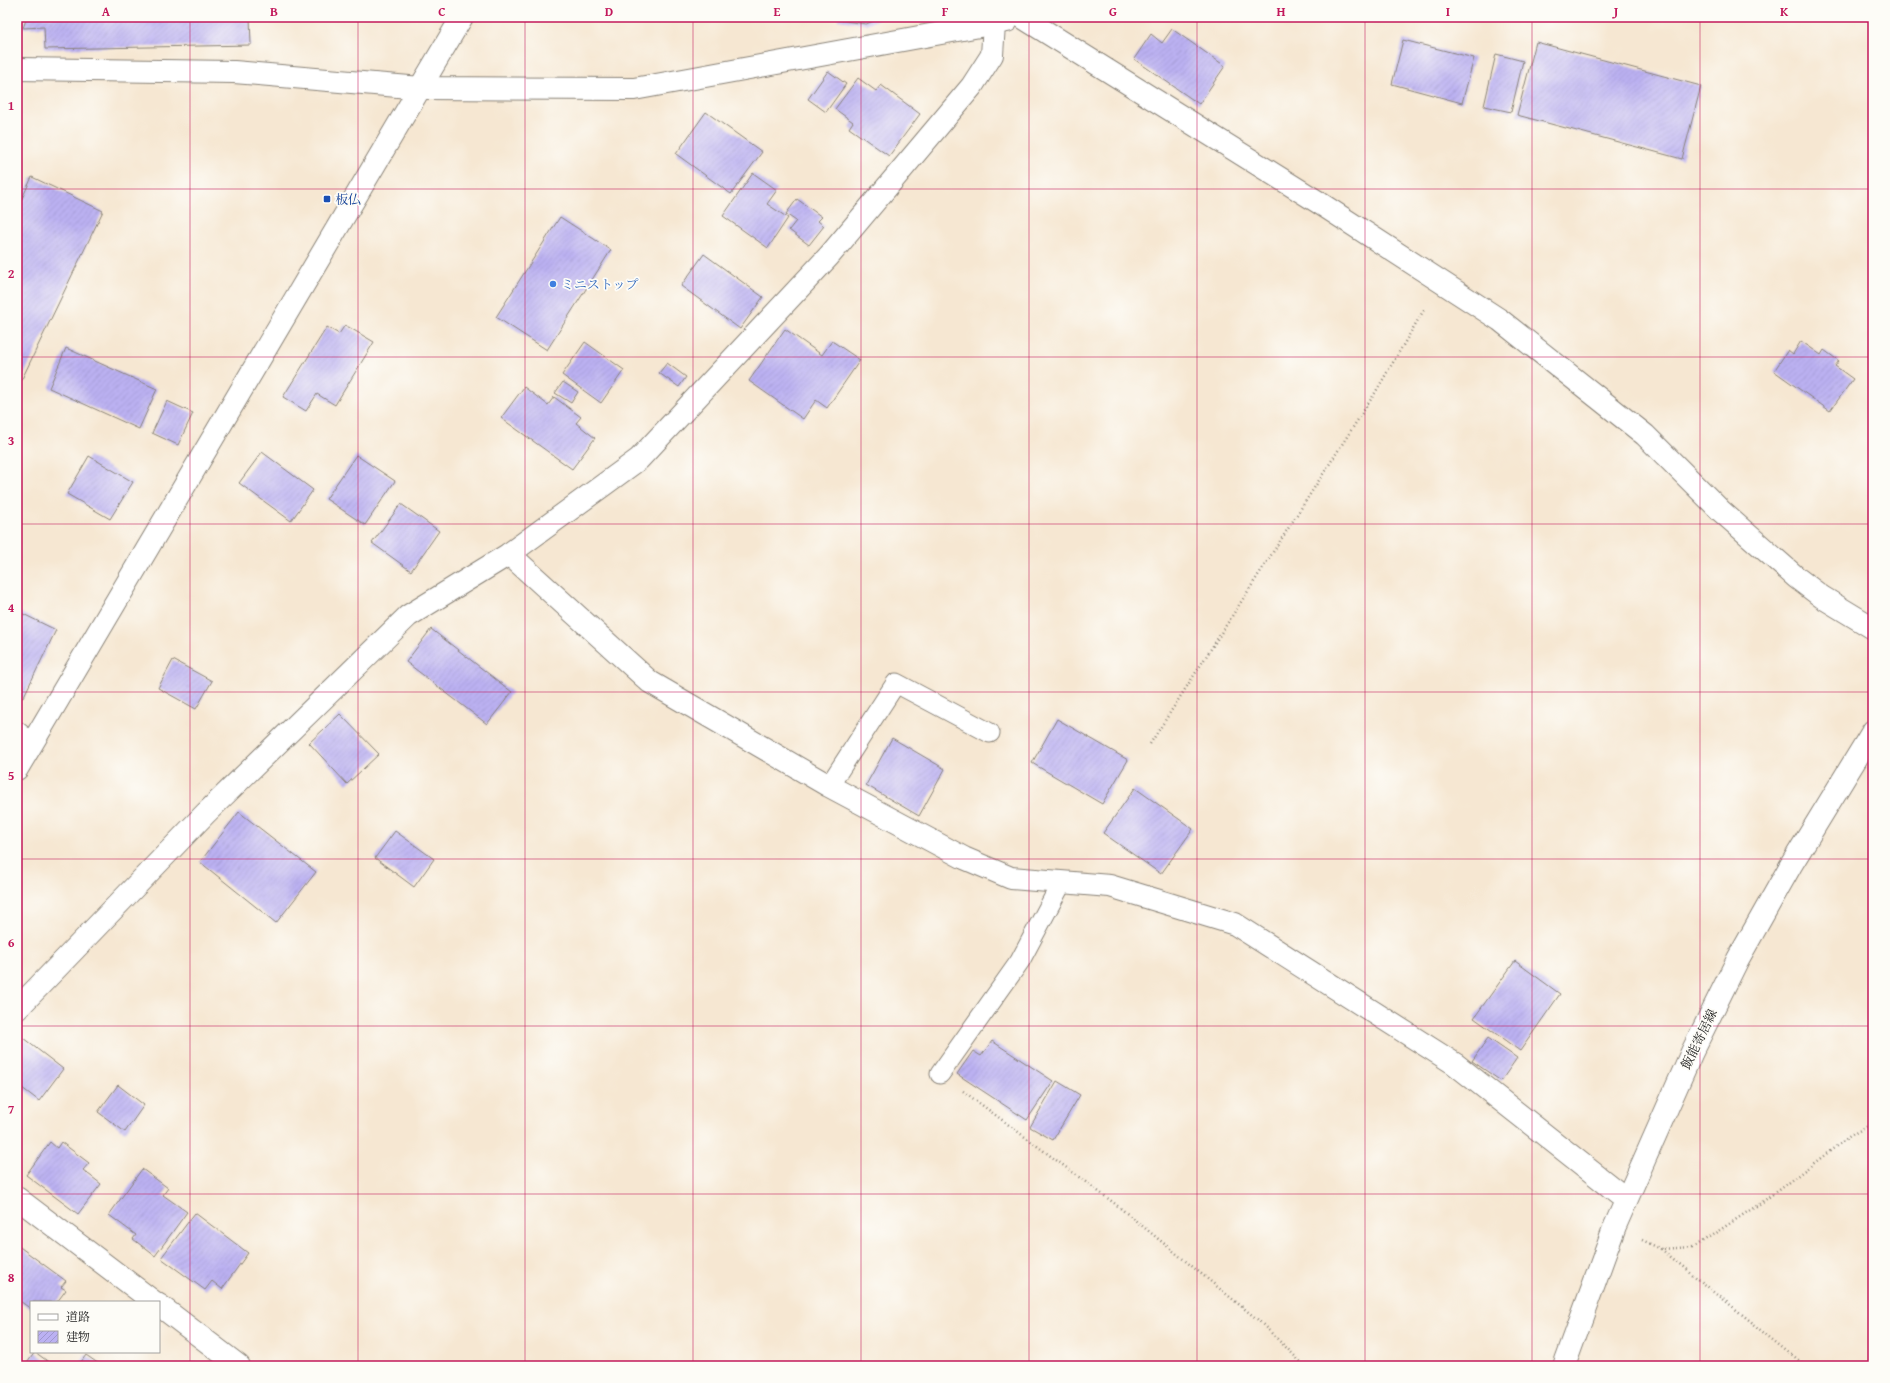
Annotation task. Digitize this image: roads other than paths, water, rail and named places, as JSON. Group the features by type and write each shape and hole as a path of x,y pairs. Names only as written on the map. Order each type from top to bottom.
{"street":[{"path":"17,769 25,737 421,88 462,17"},
{"path":"17,69 234,72 421,88 634,89 994,24 1022,17 1441,281 1500,320 1645,436 1737,526 1797,578 1822,597 1873,628"},
{"path":"17,1009 206,813 408,616 510,554 639,459 829,256 972,86 992,55 994,24"},
{"path":"510,554 650,682 829,786 964,858 1011,878 1110,886 1235,924 1455,1064 1626,1199"},
{"name":"飯能寄居線","path":"1564,1366 1626,1199 1692,1052 1738,959 1791,865 1873,731"},
{"path":"17,1198 153,1301"},
{"path":"160,1307 239,1366"}],"lane":[{"path":"829,786 896,683 990,733"},
{"path":"940,1074 1020,961 1062,882"}],"place":[{"name":"板仏","path":"327,199"},
{"name":"ミニストップ","path":"553,284"}]}
